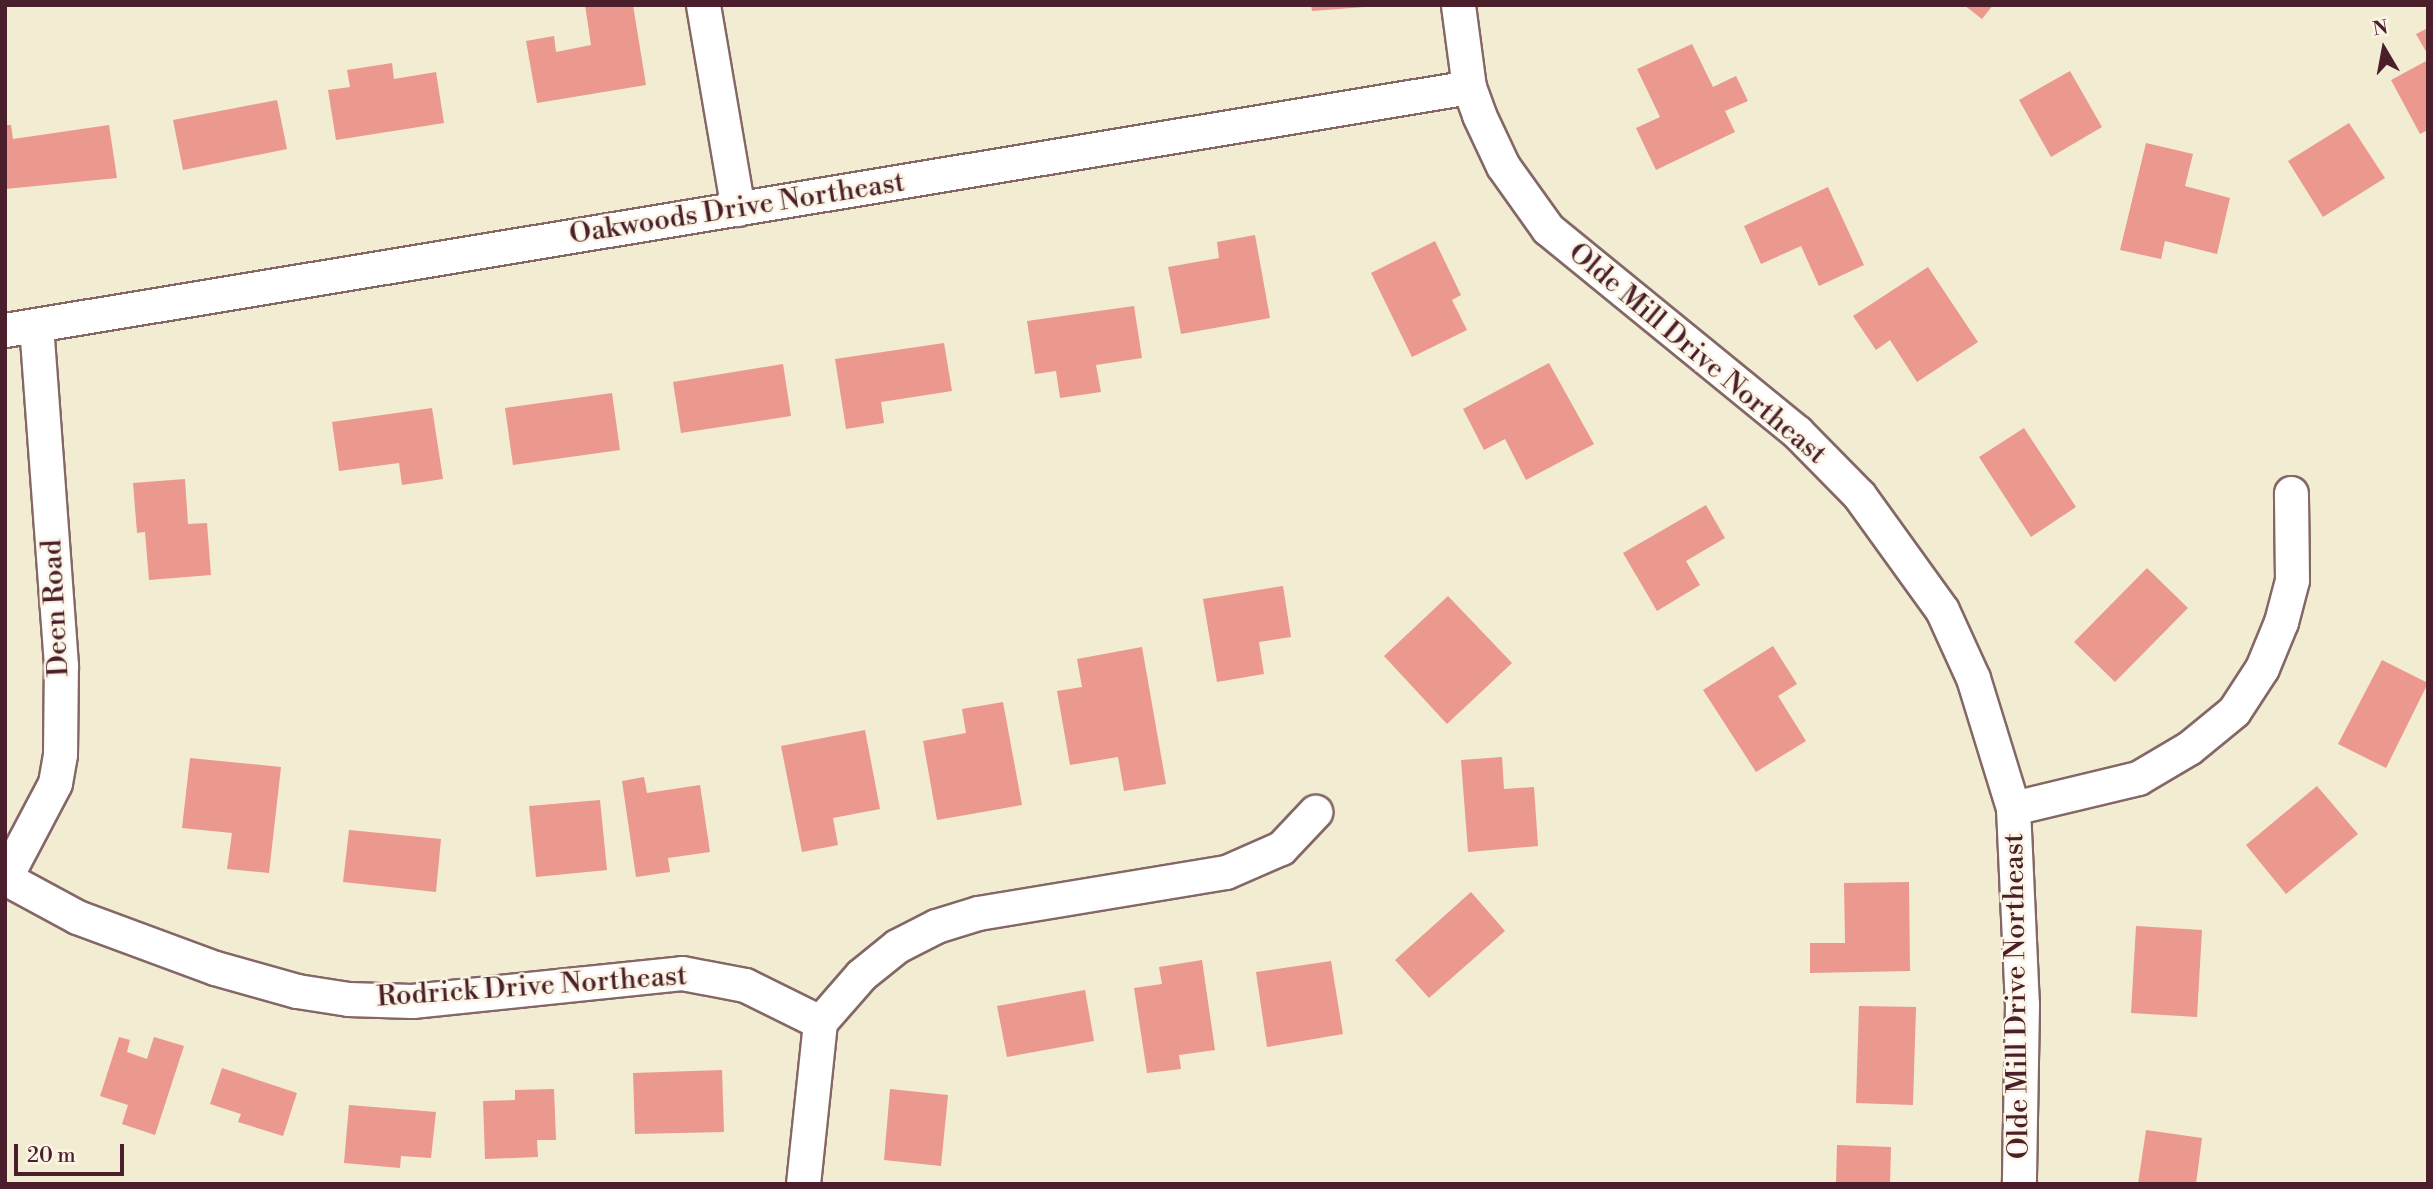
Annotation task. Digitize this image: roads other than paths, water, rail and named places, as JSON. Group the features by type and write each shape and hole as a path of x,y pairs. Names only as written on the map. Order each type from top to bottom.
{"street":[{"path":"703,5 738,209"},
{"name":"Olde Mill Drive Northeast","path":"1458,5 1469,87 1503,166 1548,229 1797,432 1859,495 1906,554 1942,610 1973,678 2013,808 2022,1004 2019,1184"},
{"name":"Oakwoods Drive Northeast","path":"21,328 1469,87"},
{"name":"Deen Road","path":"5,878 55,783 60,754 61,665 21,328"},
{"path":"2013,808 2138,778 2189,748 2234,711 2262,668 2281,622 2292,580 2291,493"},
{"path":"803,1184 820,1022 860,975 897,946 936,926 978,913 1226,872 1280,848 1315,812"},
{"name":"Rodrick Drive Northeast","path":"5,878 77,917 215,968 297,990 348,999 412,1001 682,973 745,985 820,1022"}]}
